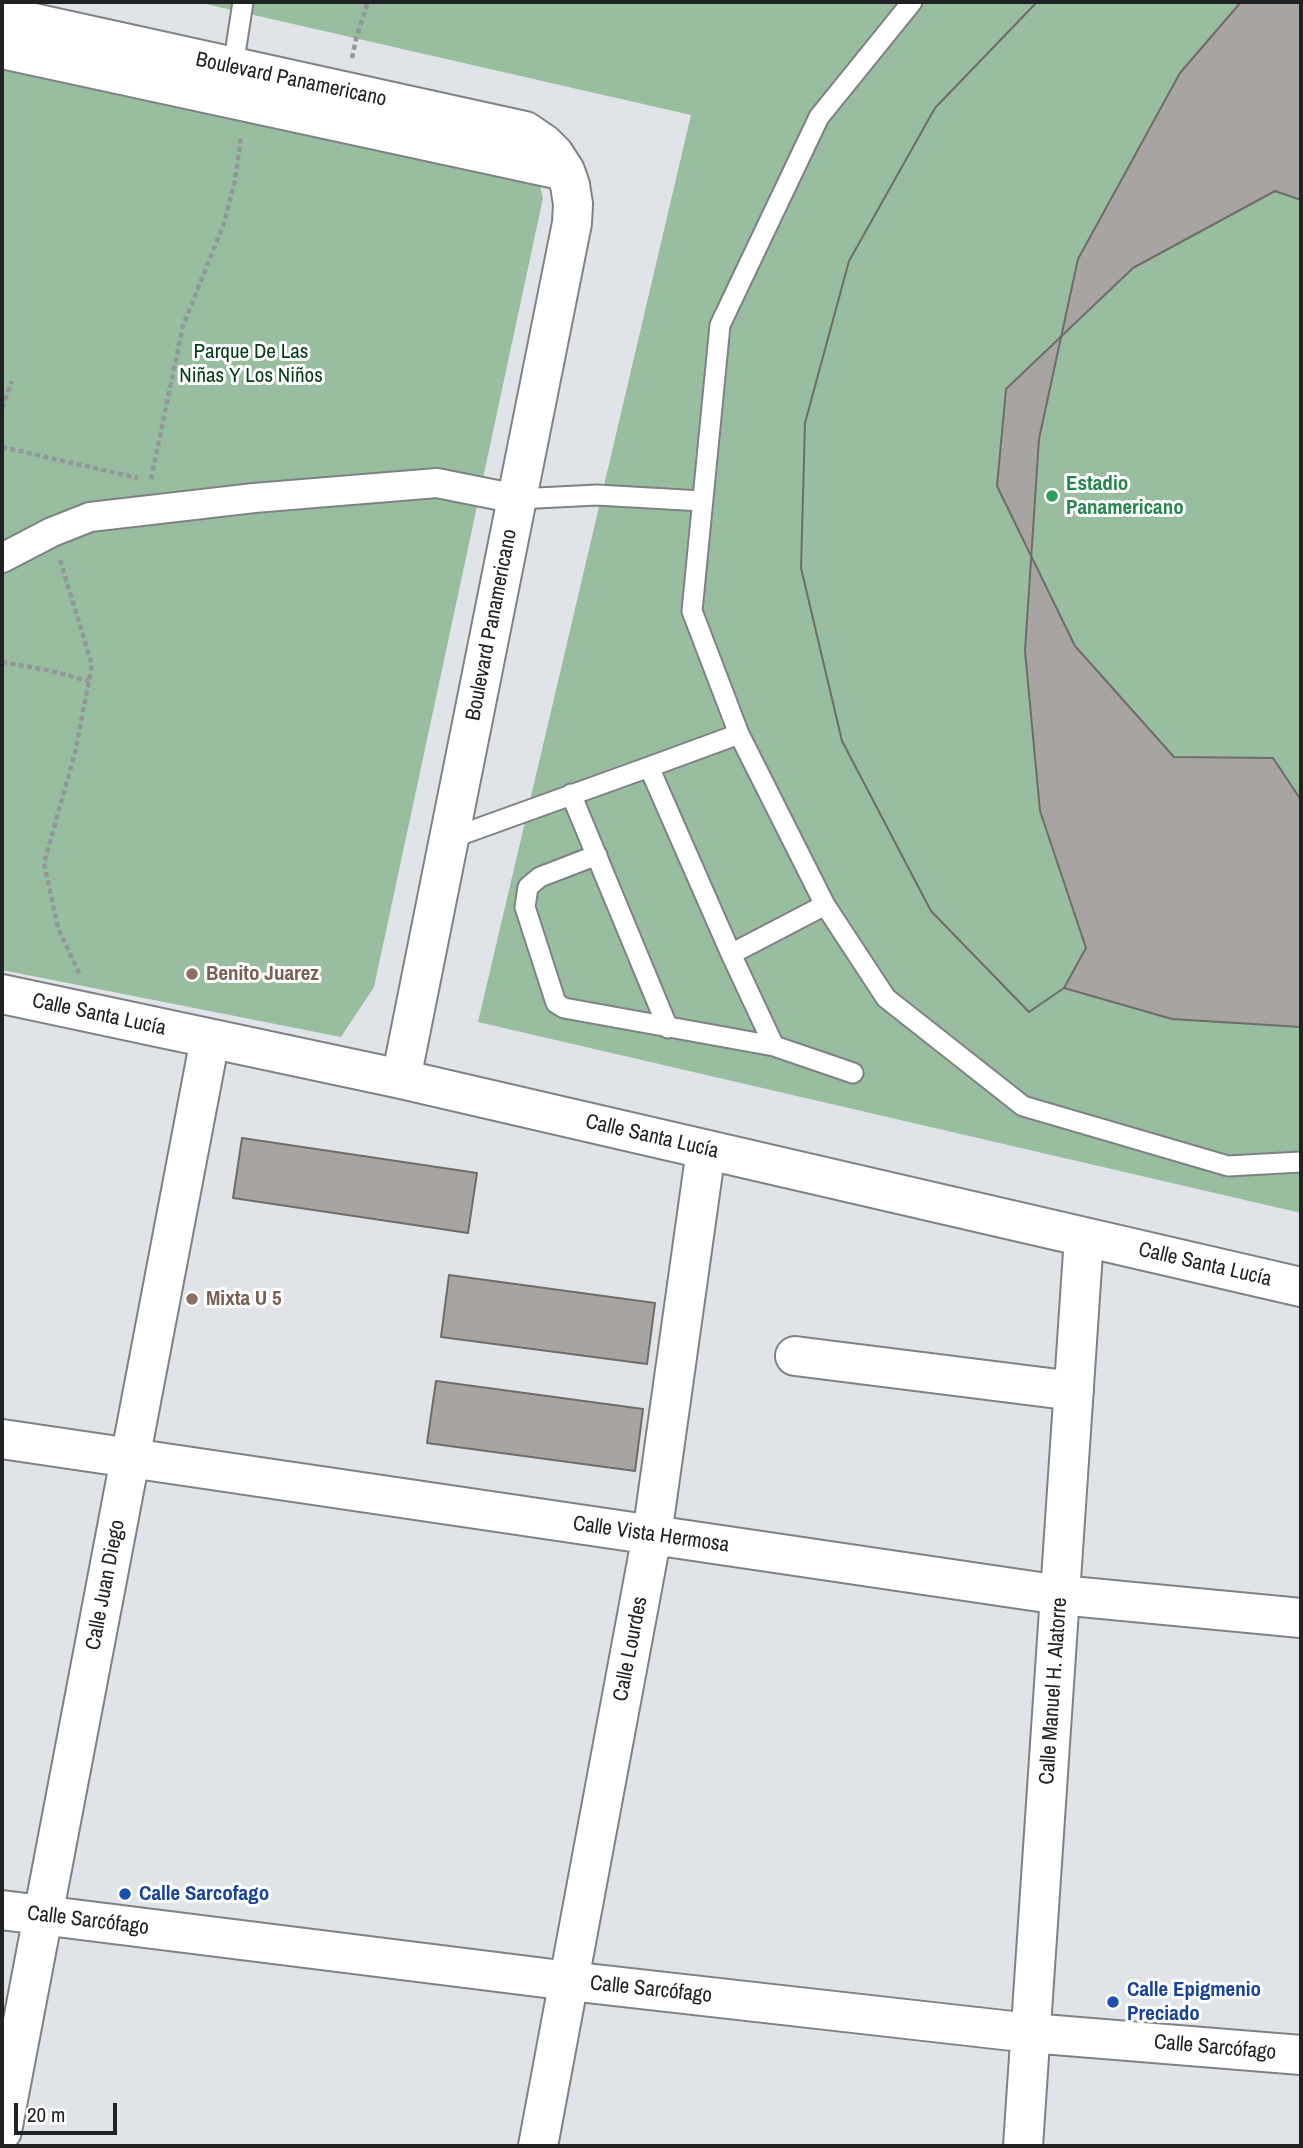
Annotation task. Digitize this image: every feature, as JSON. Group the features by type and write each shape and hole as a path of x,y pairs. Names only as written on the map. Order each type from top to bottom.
{"street":[{"name":"Boulevard Panamericano","path":"2,16 525,131 544,144 565,171 573,204 572,223 401,1079"},
{"name":"Boulevard Panamericano","path":"2,49 565,171"},
{"path":"2,558 52,532 90,517 254,498 438,483 517,499"},
{"name":"Calle Santa Lucía","path":"2,994 401,1079 1301,1287"},
{"name":"Calle Juan Diego","path":"2,2131 210,1039"},
{"name":"Calle Lourdes","path":"538,2146 652,1535 706,1150"},
{"name":"Calle Manuel H. Alatorre","path":"1023,2146 1084,1237"},
{"path":"795,1356 1074,1391"},
{"name":"Calle Vista Hermosa","path":"2,1439 1060,1595 1301,1618"},
{"name":"Calle Sarcófago","path":"2,1910 569,1981 1030,2032 1301,2055"}],"lane":[{"path":"233,67 243,2"},
{"path":"912,2 819,117 720,325 692,611 739,734 825,905 886,998 1023,1106 1228,1166 1301,1162"},
{"path":"517,499 597,495 702,501"},
{"path":"449,839 739,734"},
{"path":"649,767 774,1046"},
{"path":"571,794 668,1028"},
{"path":"597,855 540,877 528,887 524,907 556,1003 564,1009 774,1046 853,1073"},
{"path":"731,954 825,905"}],"path":[{"path":"345,92 356,39 368,2"},
{"path":"144,511 183,326 224,223 235,180 241,137"},
{"path":"2,408 12,381"},
{"path":"2,447 151,481"},
{"path":"52,532 93,665 75,753 44,863 58,928 89,994 107,1016"},
{"path":"2,662 89,681"}],"green space":[{"path":"197,2 1301,2 1301,1213 478,1022 691,115"},
{"name":"Parque De Las Niñas Y Los Niños","path":"2,55 536,170 543,198 374,987 341,1037 2,970"}],"building":[{"name":"Estadio Panamericano","path":"1037,2 1301,2 1301,200 1275,191 1133,268 1006,389 997,486 1075,646 1174,757 1273,758 1301,800 1301,1027 1172,1019 1064,988 1029,1012 931,911 842,741 801,568 805,423 849,261 935,108"},
{"path":"1037,2 1241,2 1180,73 1078,259 1039,439 1025,651 1040,811 1086,948 1064,988 1029,1012 931,911 842,741 801,568 805,423 849,261 935,108"},
{"path":"242,1138 477,1173 468,1233 233,1198"},
{"path":"449,1275 655,1303 647,1364 441,1337"},
{"path":"436,1381 643,1409 635,1471 427,1443"}],"place":[{"name":"Estadio Panamericano","path":"1052,496"},
{"name":"Benito Juarez","path":"192,974"},
{"name":"Mixta U 5","path":"192,1299"},
{"name":"Calle Sarcofago","path":"125,1894"},
{"name":"Calle Epigmenio Preciado","path":"1113,2002"}]}
